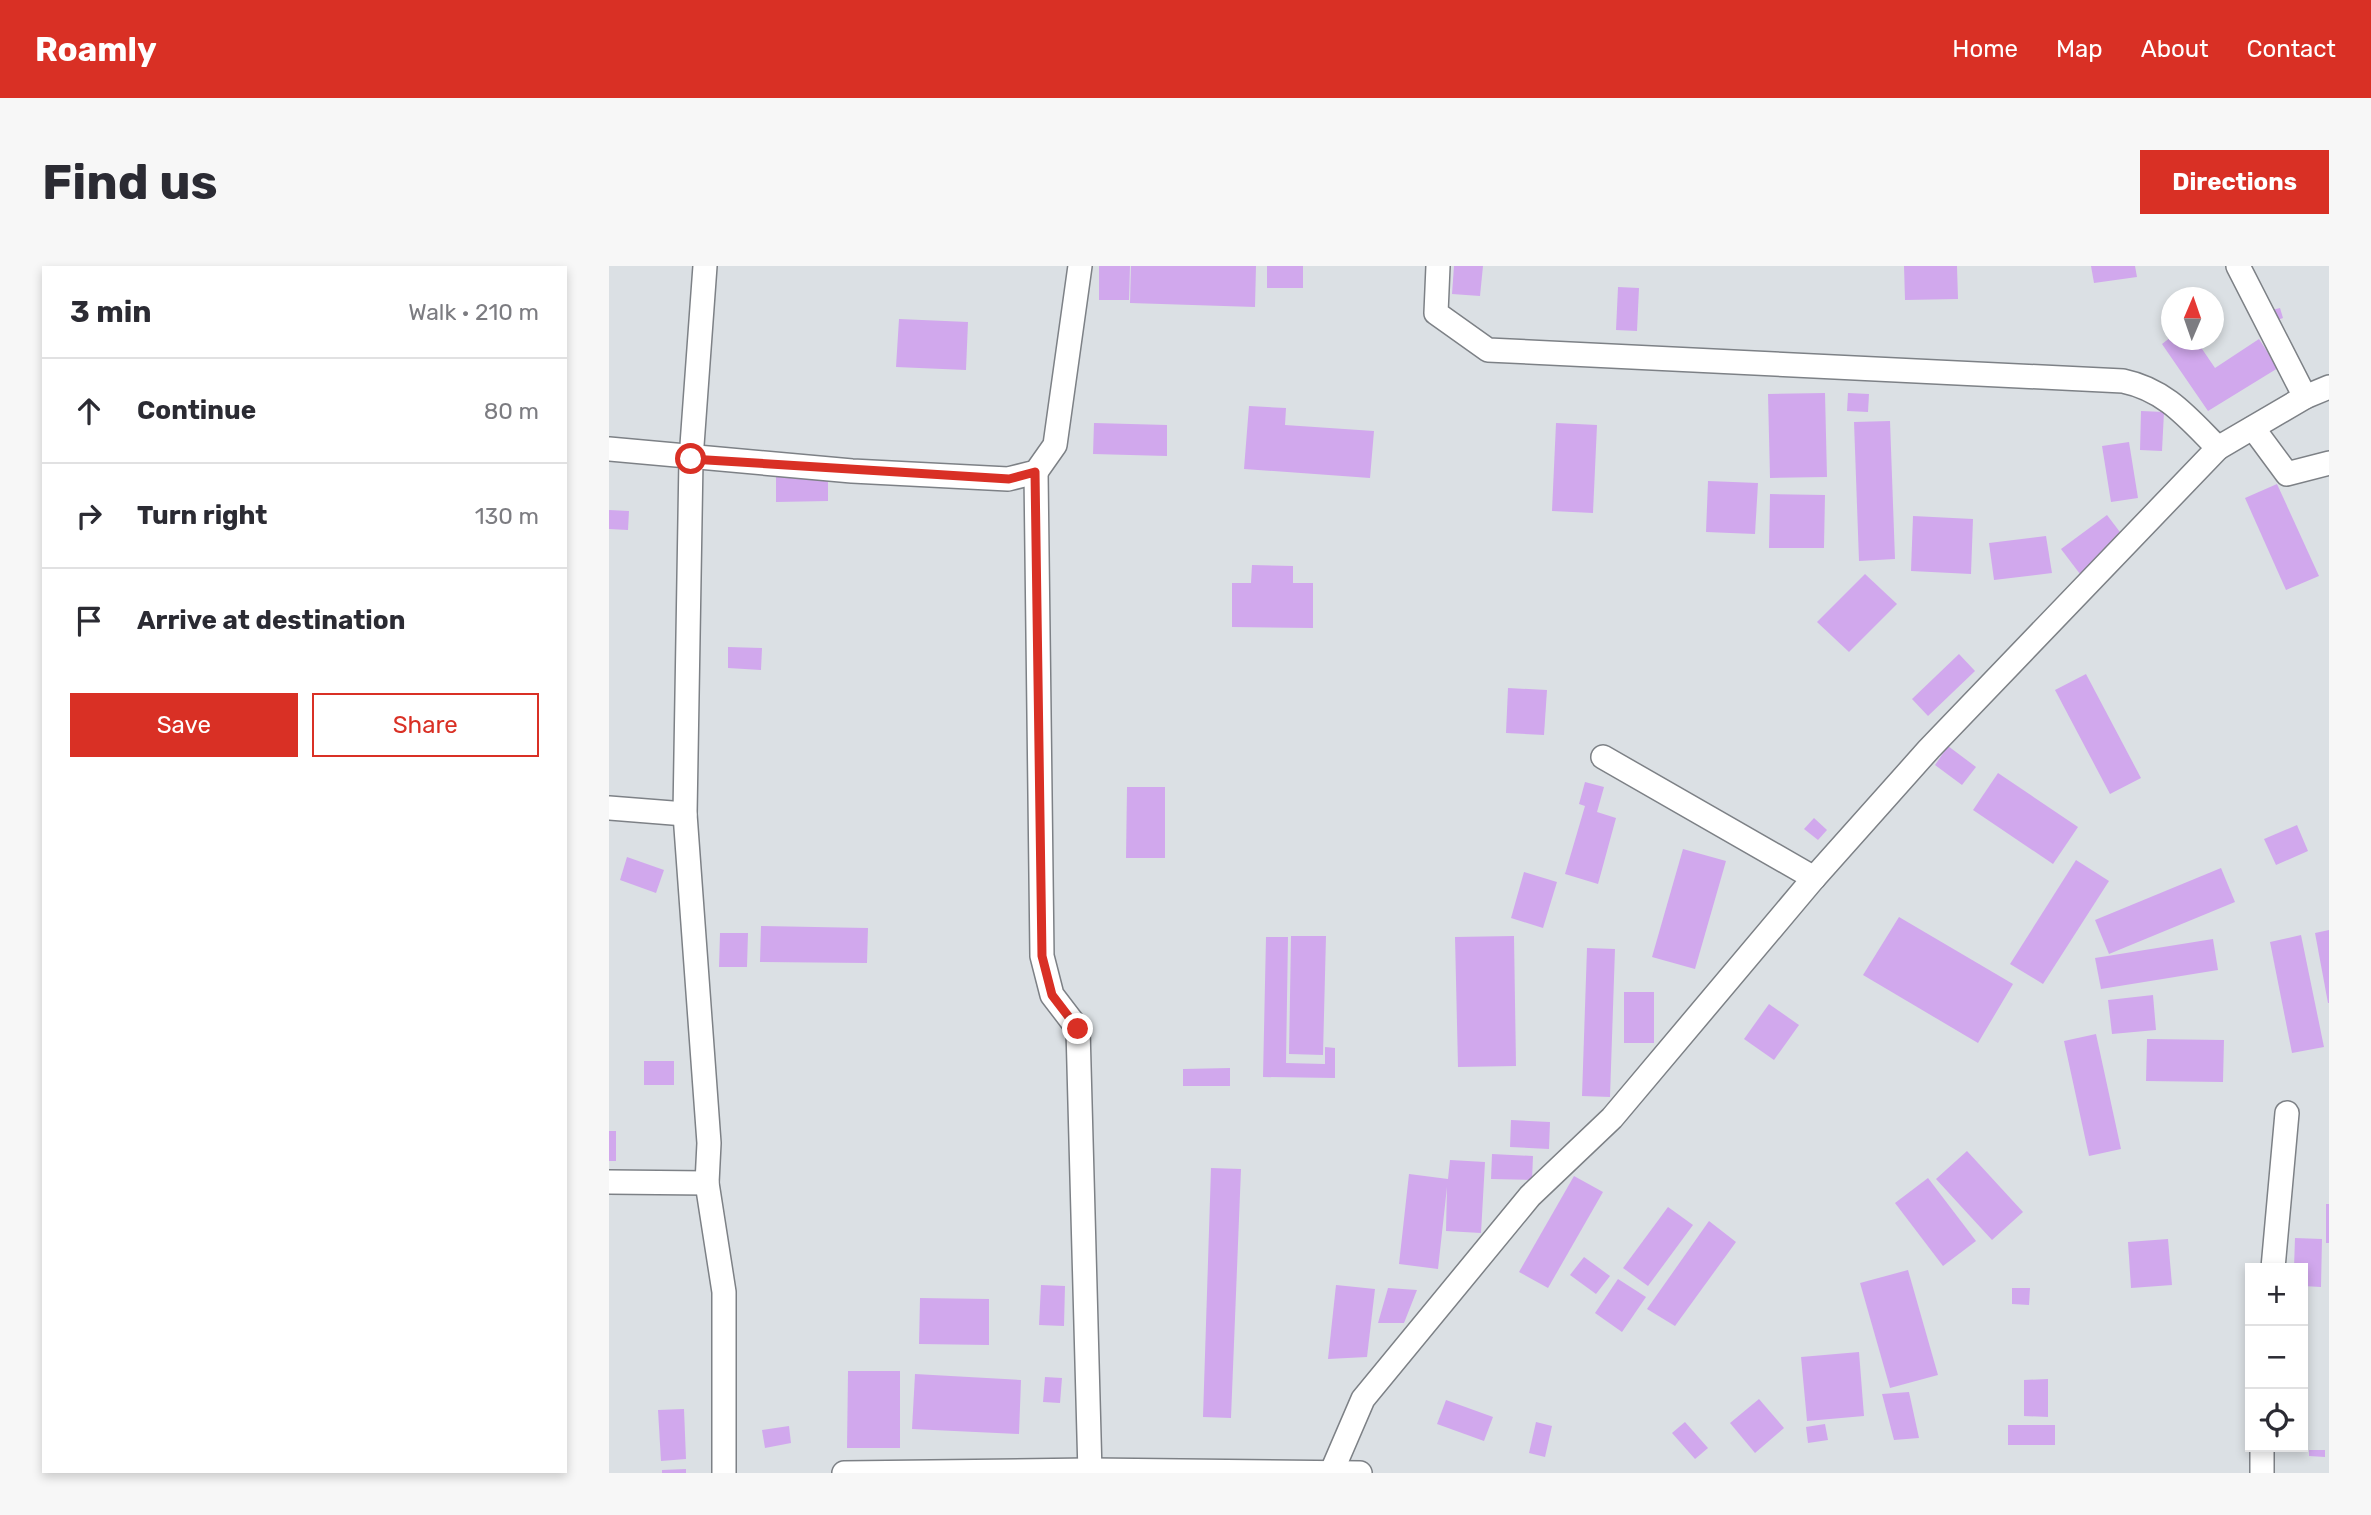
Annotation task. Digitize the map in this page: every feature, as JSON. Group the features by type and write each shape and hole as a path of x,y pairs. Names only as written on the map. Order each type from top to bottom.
{"street":[{"path":"705,266 691,459 685,814 709,1143 707,1183 724,1292 724,1473"},
{"path":"1080,266 1055,445 1035,472 1042,956 1052,995 1078,1029 1090,1471"},
{"path":"1438,266 1436,313 1488,350 2123,382 2147,386 2175,405 2218,449"},
{"path":"2238,266 2305,397"},
{"path":"1332,1471 1363,1399 1530,1196 1612,1118 1814,878 1929,749 2218,449 2305,397 2329,387"},
{"path":"2253,428 2287,474 2329,463"},
{"path":"609,449 691,459 1009,479 1035,472"},
{"path":"1604,757 1814,878"},
{"path":"609,808 685,814"},
{"path":"2273,1263 2287,1114"},
{"path":"609,1182 707,1183"},
{"path":"2262,1452 2262,1473"},
{"path":"844,1473 1360,1473"}],"building":[{"path":"1099,266 1130,266 1129,300 1099,300"},
{"path":"1131,266 1256,266 1255,307 1130,303"},
{"path":"1267,266 1303,266 1303,288 1267,288"},
{"path":"1454,266 1483,266 1480,296 1452,294"},
{"path":"1904,266 1957,266 1958,299 1905,300"},
{"path":"2091,266 2135,266 2137,277 2094,283"},
{"path":"1618,287 1639,288 1637,331 1616,330"},
{"path":"2280,308 2283,318 2272,322 2268,311"},
{"path":"899,319 968,322 966,370 896,367"},
{"path":"2259,339 2278,368 2208,411 2166,350 2203,350 2215,368"},
{"path":"1825,393 1827,477 1770,478 1768,394"},
{"path":"1848,393 1869,394 1868,412 1847,411"},
{"path":"1249,406 1286,408 1285,425 1374,431 1370,478 1244,469"},
{"path":"2141,411 2164,412 2162,451 2140,450"},
{"path":"1890,421 1895,559 1859,561 1854,422"},
{"path":"1094,423 1167,425 1167,456 1093,454"},
{"path":"1556,423 1597,425 1593,513 1552,511"},
{"path":"2129,442 2138,498 2111,502 2102,446"},
{"path":"776,474 828,474 828,501 776,502"},
{"path":"1708,481 1758,483 1755,534 1706,532"},
{"path":"2277,484 2319,576 2286,590 2245,498"},
{"path":"1770,494 1825,495 1824,548 1769,548"},
{"path":"609,510 629,511 628,530 609,529"},
{"path":"2107,515 2126,540 2080,574 2061,549"},
{"path":"1913,516 1973,519 1971,574 1911,571"},
{"path":"2046,536 2052,573 1994,580 1989,543"},
{"path":"1252,565 1293,566 1293,583 1313,583 1313,628 1232,627 1232,583 1251,583"},
{"path":"1865,574 1897,604 1849,652 1817,622"},
{"path":"728,647 762,648 761,670 728,668"},
{"path":"1959,654 1975,671 1928,716 1912,699"},
{"path":"2086,674 2141,778 2110,794 2055,690"},
{"path":"1508,688 1547,690 1544,735 1506,733"},
{"path":"1948,746 1976,767 1962,785 1935,765"},
{"path":"1998,773 2078,827 2053,864 1973,810"},
{"path":"1585,782 1604,787 1597,812 1616,818 1598,884 1565,874 1585,806 1579,804"},
{"path":"1127,787 1165,787 1165,858 1126,858"},
{"path":"1814,818 1827,830 1818,840 1804,829"},
{"path":"2297,825 2308,851 2276,865 2264,839"},
{"path":"1683,849 1726,861 1695,969 1652,957"},
{"path":"627,857 664,870 656,893 620,880"},
{"path":"2076,860 2109,881 2043,984 2010,964"},
{"path":"2221,868 2235,902 2109,954 2095,920"},
{"path":"1524,872 1557,882 1543,928 1511,918"},
{"path":"1899,917 2013,984 1978,1043 1863,975"},
{"path":"761,926 868,928 867,963 760,962"},
{"path":"2329,930 2329,1003 2328,1003 2315,933"},
{"path":"720,933 748,933 747,967 719,967"},
{"path":"2301,935 2324,1047 2292,1053 2270,942"},
{"path":"1291,936 1326,936 1323,1055 1289,1054"},
{"path":"1514,936 1516,1066 1458,1067 1455,937"},
{"path":"1266,937 1288,937 1286,1063 1325,1064 1325,1047 1335,1048 1335,1078 1263,1077"},
{"path":"2213,939 2218,970 2101,989 2095,958"},
{"path":"1587,948 1615,949 1610,1097 1582,1096"},
{"path":"1624,992 1654,992 1654,1043 1624,1043"},
{"path":"2153,995 2156,1030 2112,1034 2108,1000"},
{"path":"1769,1004 1799,1025 1774,1060 1744,1039"},
{"path":"2096,1034 2121,1149 2089,1156 2064,1041"},
{"path":"2147,1039 2224,1040 2223,1082 2146,1081"},
{"path":"644,1061 674,1061 674,1085 644,1085"},
{"path":"1230,1068 1230,1086 1183,1086 1183,1069"},
{"path":"1511,1120 1550,1122 1549,1149 1510,1147"},
{"path":"609,1131 616,1131 616,1161 609,1161"},
{"path":"1967,1151 2023,1212 1992,1240 1936,1179"},
{"path":"1492,1154 1533,1156 1532,1180 1491,1179"},
{"path":"1450,1160 1485,1162 1481,1233 1446,1231 1447,1187 1438,1269 1399,1264 1409,1174 1448,1179"},
{"path":"1211,1168 1241,1169 1231,1418 1203,1417"},
{"path":"1574,1176 1603,1192 1548,1288 1519,1272"},
{"path":"1928,1178 1976,1241 1943,1266 1895,1203"},
{"path":"2326,1204 2329,1204 2329,1243 2326,1243"},
{"path":"1668,1207 1693,1225 1648,1286 1623,1268"},
{"path":"1709,1221 1736,1242 1675,1326 1647,1309"},
{"path":"2295,1238 2322,1239 2321,1287 2308,1286 2308,1263 2294,1263"},
{"path":"2168,1239 2172,1285 2131,1288 2128,1242"},
{"path":"1584,1257 1610,1276 1596,1294 1570,1275"},
{"path":"1908,1270 1938,1375 1890,1388 1860,1283"},
{"path":"1618,1279 1646,1297 1622,1332 1595,1313"},
{"path":"1041,1285 1065,1286 1064,1326 1039,1325"},
{"path":"1336,1285 1375,1289 1367,1357 1328,1359"},
{"path":"1388,1288 1417,1290 1404,1323 1378,1323"},
{"path":"2012,1288 2030,1288 2029,1305 2012,1304"},
{"path":"920,1298 989,1299 989,1345 919,1344"},
{"path":"1859,1352 1864,1416 1807,1421 1801,1357"},
{"path":"848,1371 900,1371 900,1448 847,1448"},
{"path":"915,1374 1021,1380 1019,1434 912,1429"},
{"path":"1045,1377 1062,1378 1060,1403 1043,1402"},
{"path":"2048,1379 2048,1417 2024,1416 2024,1380"},
{"path":"1909,1392 1919,1438 1894,1440 1882,1394"},
{"path":"1759,1399 1784,1428 1755,1453 1730,1423"},
{"path":"1446,1400 1493,1417 1484,1441 1437,1424"},
{"path":"684,1409 686,1459 661,1461 658,1410"},
{"path":"1536,1422 1552,1426 1545,1457 1529,1453"},
{"path":"1685,1422 1708,1448 1695,1459 1672,1433"},
{"path":"1825,1424 1828,1440 1808,1443 1806,1427"},
{"path":"2008,1425 2055,1425 2055,1445 2008,1445"},
{"path":"789,1426 791,1443 765,1448 762,1430"},
{"path":"2309,1450 2325,1450 2325,1457 2309,1456"},
{"path":"686,1469 686,1473 662,1473 662,1470"}],"route":[{"path":"691,459 1009,479 1035,472 1042,956 1052,995 1078,1029"}]}
